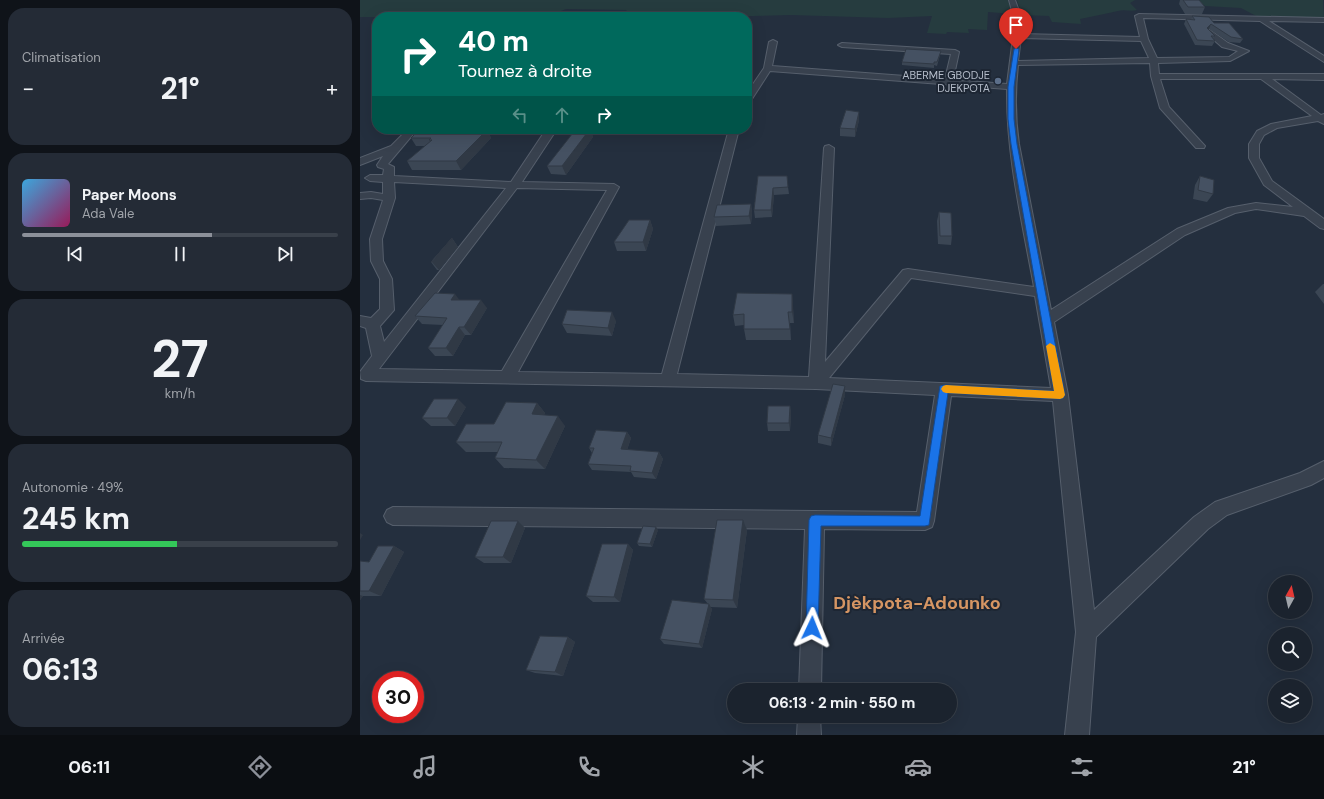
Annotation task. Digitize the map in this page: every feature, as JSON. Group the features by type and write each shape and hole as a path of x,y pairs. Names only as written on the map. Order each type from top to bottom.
{"street":[{"path":"1012,0 1019,22 1011,87 1011,119 1040,292 1060,395 1086,632 1077,735"},
{"path":"1200,146 1165,108 1155,76 1154,60 1144,39 1139,16 1262,20 1324,20"},
{"path":"1262,20 1324,60"},
{"path":"1307,20 1324,28"},
{"path":"1015,63 1230,59 1245,51 1225,45 1210,32"},
{"path":"1018,36 1144,39"},
{"path":"752,92 768,68 774,42"},
{"path":"842,45 955,52 949,81"},
{"path":"1310,50 1324,50"},
{"path":"768,68 1011,87"},
{"path":"1155,76 1324,77"},
{"path":"1263,77 1323,119"},
{"path":"1323,119 1274,126 1260,133 1254,144 1254,158 1268,183 1324,225"},
{"path":"378,360 366,323 387,310 386,279 377,261 376,240 389,198 389,167 382,165 408,134"},
{"path":"549,134 514,185 366,375 816,382 1060,395"},
{"path":"668,380 733,134"},
{"path":"360,162 395,148"},
{"path":"816,382 829,148"},
{"path":"370,178 514,185 614,187 507,377"},
{"path":"360,188 388,179"},
{"path":"360,196 371,195 389,198"},
{"path":"1046,320 1181,232 1232,210 1256,206 1310,213"},
{"path":"816,382 908,273 1040,292"},
{"path":"360,374 378,360"},
{"path":"393,516 925,521 944,389"},
{"path":"1086,632 1201,522 1221,508 1305,479 1324,469"},
{"path":"810,683 815,520"},
{"path":"809,723 809,735"}],"green space":[{"path":"360,0 1009,0 1014,14 988,12 987,30 968,29 969,33 947,32 946,34 927,33 932,16 888,18 791,15 752,16 752,12 628,12 626,10 566,9 558,12 372,12 372,17 360,17"},
{"path":"1017,0 1135,0 1130,3 1137,10 1120,10 1080,19 1081,24 1052,22 1049,16 1022,15"},
{"path":"1197,0 1323,0 1324,19 1260,18 1241,8 1205,6"}],"building":[{"path":"1183,0 1199,0 1205,7 1188,7"},
{"path":"1192,16 1209,17 1214,23 1229,23 1243,39 1231,37 1211,24 1207,28 1215,36 1211,36 1215,41 1197,40 1186,19 1195,20"},
{"path":"906,49 941,51 937,62 934,62 934,64 902,62"},
{"path":"846,110 859,112 855,129 840,128"},
{"path":"415,134 483,134 456,161 407,161 432,140 429,140 431,138 411,138"},
{"path":"572,134 586,134 562,166 547,166"},
{"path":"758,176 787,176 788,187 773,188 771,210 754,210"},
{"path":"1200,176 1214,180 1213,194 1198,190"},
{"path":"751,204 749,216 714,217 717,205"},
{"path":"939,212 951,213 952,236 940,236"},
{"path":"629,220 650,220 643,242 614,242"},
{"path":"452,238 432,262 431,262"},
{"path":"435,293 455,294 451,300 481,300 464,327 459,327 446,348 428,348 447,318 415,316"},
{"path":"737,293 792,294 792,312 788,312 790,329 744,329 744,314 733,315"},
{"path":"567,310 612,312 608,328 562,324"},
{"path":"833,384 845,386 831,438 818,435"},
{"path":"434,399 458,399 447,418 422,418"},
{"path":"506,402 537,403 532,414 558,416 536,460 495,458 502,442 456,442 466,424 494,424"},
{"path":"768,406 790,406 789,423 767,423"},
{"path":"596,430 627,432 621,449 659,452 652,473 630,471 631,466 588,464 594,448 589,448"},
{"path":"717,520 743,520 733,600 704,599"},
{"path":"491,521 518,521 503,557 475,557"},
{"path":"643,526 656,527 650,544 637,543"},
{"path":"602,544 628,544 614,597 586,596"},
{"path":"378,546 394,546 369,591 360,591 360,561 369,562"},
{"path":"672,600 709,604 699,644 660,639"},
{"path":"540,636 568,637 555,672 526,670"}],"slow traffic":[{"path":"946,389 1060,395 1050,346"}],"place":[{"name":"ABERME GBODJE DJEKPOTA","path":"998,81"}],"district":[{"name":"Djèkpota-Adounko","path":"917,603"}],"route":[{"path":"812,628 815,520 925,521 944,389 1060,395 1048,337 1014,144 1011,119 1011,87 1016,49"}]}
